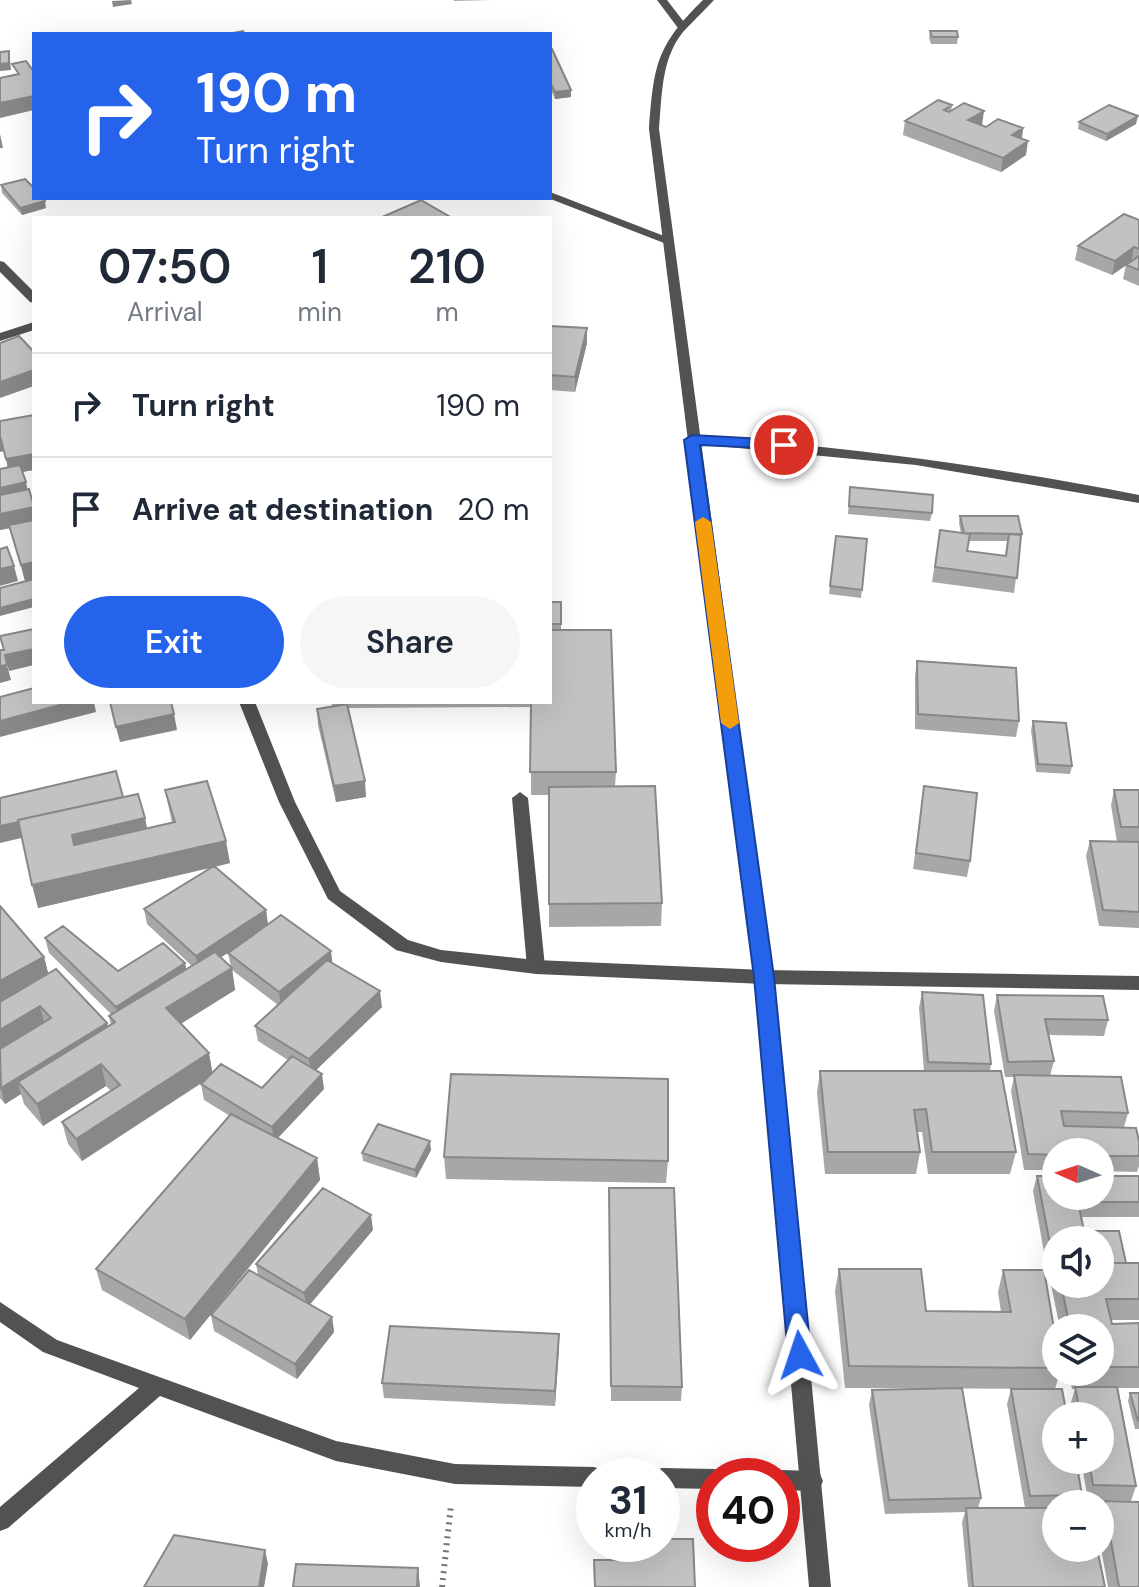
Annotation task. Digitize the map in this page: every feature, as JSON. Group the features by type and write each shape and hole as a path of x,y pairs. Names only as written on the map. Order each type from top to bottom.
{"street":[{"path":"662,0 682,26"},
{"path":"709,0 666,45 660,65 654,129 764,977 820,1587"},
{"path":"552,196 668,241"},
{"path":"0,265 32,297"},
{"path":"0,337 32,327"},
{"path":"692,440 814,447 923,460 1139,499"},
{"path":"248,704 287,802 334,895 402,945 441,956 536,967 764,977 1139,983"},
{"path":"520,798 536,967"},
{"path":"0,1311 50,1346 336,1451 455,1474 576,1477"},
{"path":"0,1521 157,1385"},
{"path":"800,1481 812,1481"}],"path":[{"path":"442,1587 455,1474"}],"building":[{"path":"930,31 957,31 958,37 932,37"},
{"path":"552,49 571,90 555,92 552,86"},
{"path":"9,51 9,63 0,64 0,52"},
{"path":"26,61 32,69 32,96 0,103 0,78 19,74 12,64"},
{"path":"938,100 952,105 944,110 949,112 964,103 984,111 968,120 986,127 998,119 1023,128 1012,135 1028,141 1003,158 905,121"},
{"path":"1109,105 1138,116 1107,134 1079,122"},
{"path":"25,179 32,186 32,200 45,201 20,208 1,185"},
{"path":"421,200 449,216 385,216"},
{"path":"1124,214 1139,220 1139,249 1134,247 1115,261 1078,246"},
{"path":"1139,256 1139,270 1126,265"},
{"path":"552,326 587,328 575,377 552,375"},
{"path":"19,336 32,350 32,371 0,382 0,343"},
{"path":"32,415 32,454 6,459 0,421"},
{"path":"20,465 26,482 0,488 0,469"},
{"path":"850,487 933,495 932,513 849,506"},
{"path":"29,489 32,507 0,514 0,495"},
{"path":"960,516 1018,516 1022,534 964,533"},
{"path":"32,520 32,562 21,565 9,525"},
{"path":"940,530 970,534 967,551 1006,556 1009,534 1021,535 1017,578 935,567"},
{"path":"836,536 867,539 862,590 830,586"},
{"path":"7,547 14,566 0,569 0,549"},
{"path":"32,580 32,600 0,608 0,588"},
{"path":"552,602 561,602 561,624 552,624"},
{"path":"32,629 32,649 5,655 7,665 0,666 0,650 4,650 0,636"},
{"path":"552,630 611,630 616,772 530,772 531,704 552,704"},
{"path":"917,661 1016,668 1019,721 918,714"},
{"path":"32,689 32,704 64,704 0,721 0,697"},
{"path":"110,704 172,704 174,714 116,727"},
{"path":"347,704 365,781 334,786 317,709"},
{"path":"1033,721 1066,723 1072,766 1038,764"},
{"path":"116,771 123,797 0,826 0,798"},
{"path":"207,781 226,841 32,885 18,820 138,794 145,818 72,835 74,845 175,822 165,790"},
{"path":"655,786 662,903 549,904 549,787"},
{"path":"924,786 977,793 970,861 916,853"},
{"path":"1114,790 1139,790 1139,827 1121,827"},
{"path":"1090,841 1139,842 1139,912 1103,910"},
{"path":"214,866 266,910 196,956 144,909"},
{"path":"0,906 44,957 0,981"},
{"path":"281,915 331,951 279,992 228,953"},
{"path":"63,926 118,971 163,943 185,963 116,1007 45,938"},
{"path":"215,952 232,968 166,1008 209,1053 76,1139 62,1122 120,1085 101,1064 37,1104 18,1082 115,1022 109,1016"},
{"path":"327,960 380,991 309,1059 255,1026"},
{"path":"56,969 107,1023 1,1088 0,1049 51,1018 40,1006 0,1030 0,1002"},
{"path":"922,992 983,995 991,1064 928,1062"},
{"path":"997,995 1103,996 1108,1020 1045,1019 1054,1061 1008,1062"},
{"path":"292,1056 322,1074 272,1127 201,1084 221,1064 262,1088"},
{"path":"820,1071 1001,1071 1016,1152 932,1152 926,1109 914,1110 920,1152 828,1152"},
{"path":"451,1074 668,1079 668,1161 444,1157"},
{"path":"1014,1075 1121,1077 1128,1113 1061,1111 1064,1126 1136,1128 1139,1156 1114,1156 1114,1138 1042,1138 1042,1154 1028,1154"},
{"path":"231,1114 317,1158 185,1319 96,1269"},
{"path":"378,1124 430,1141 415,1170 362,1153"},
{"path":"1037,1176 1042,1176 1042,1202"},
{"path":"1114,1176 1139,1176 1139,1202 1114,1202"},
{"path":"323,1188 371,1215 304,1293 256,1264"},
{"path":"609,1188 674,1188 682,1387 611,1386"},
{"path":"1043,1210 1080,1210 1083,1226 1047,1226"},
{"path":"1114,1231 1119,1231 1126,1263 1114,1263"},
{"path":"1114,1263 1139,1263 1139,1299 1106,1299 1110,1314 1067,1314 1064,1298 1114,1298"},
{"path":"839,1269 921,1269 926,1311 1011,1312 1003,1270 1042,1270 1042,1298 1049,1298 1052,1314 1042,1314 1042,1368 849,1366"},
{"path":"249,1270 332,1317 295,1364 211,1315"},
{"path":"1139,1323 1139,1367 1114,1367 1114,1324"},
{"path":"390,1326 559,1334 555,1391 382,1383"},
{"path":"1075,1387 1117,1387 1136,1486 1093,1485 1091,1474 1114,1474 1114,1402 1078,1402"},
{"path":"962,1388 981,1498 889,1500 872,1390"},
{"path":"1011,1389 1062,1389 1064,1402 1042,1402 1042,1474 1078,1474 1081,1490 1042,1490 1042,1496 1030,1496"},
{"path":"1130,1393 1139,1393 1139,1421 1138,1421"},
{"path":"1114,1501 1139,1502 1139,1587 1119,1587 1114,1558"},
{"path":"966,1508 1042,1508 1042,1562 1100,1562 1105,1587 973,1587"},
{"path":"174,1535 265,1550 259,1587 144,1587"},
{"path":"680,1539 693,1539 695,1587 595,1587 594,1562 680,1562"},
{"path":"296,1564 418,1568 417,1587 293,1587"}],"slow traffic":[{"path":"703,522 730,723"}],"route":[{"path":"784,445 692,440 764,977 800,1355"}]}
